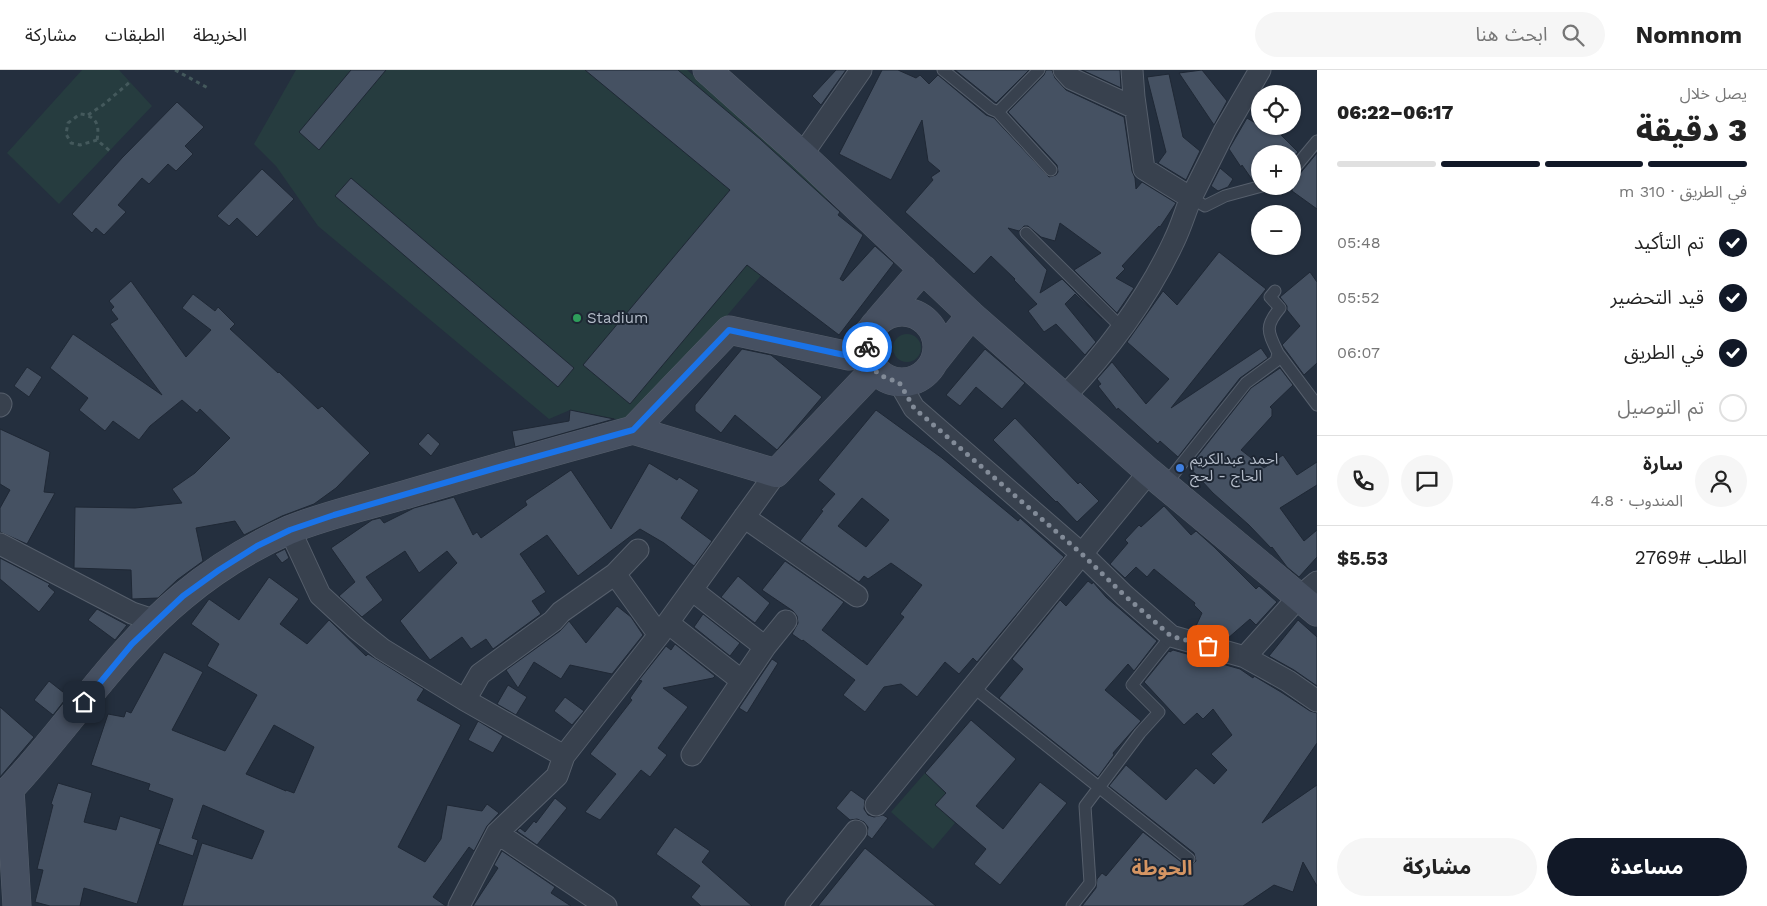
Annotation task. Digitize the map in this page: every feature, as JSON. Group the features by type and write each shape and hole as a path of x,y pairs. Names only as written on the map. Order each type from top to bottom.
{"street":[{"path":"707,70 802,155 971,315 1064,397 1157,478 1311,597 1245,657"},
{"path":"802,155 861,70"},
{"path":"1064,70 1072,79 1135,108"},
{"path":"1132,70 1135,108 1144,169 1191,198"},
{"path":"1064,397 1102,355 1137,307 1175,241 1191,198 1225,130 1260,70"},
{"path":"17,906 5,796 132,644 183,596 219,570 257,546 290,530 334,515 633,430 729,330 849,356 923,270"},
{"path":"933,363 937,350 936,336 928,324 918,316 904,312 891,314 874,326 866,344 868,358 874,370 885,378 899,382 912,381 924,374 933,363 971,315"},
{"path":"459,906 497,833 557,776 564,756 663,629 776,473 874,370"},
{"path":"899,382 914,408 1082,554 1124,595 1171,636 1245,657 1288,681 1317,701"},
{"path":"633,430 776,473"},
{"path":"876,805 1082,554 1157,478"},
{"path":"744,517 857,596"},
{"path":"290,530 320,595 357,629 382,649 465,700 564,756"},
{"path":"0,544 132,613 156,621"},
{"path":"465,700 480,674 516,650 553,621 561,612 614,574 638,550"},
{"path":"614,574 663,629 742,680"},
{"path":"692,590 765,647"},
{"path":"692,754 765,647 786,621"},
{"path":"796,906 856,831"},
{"path":"497,833 606,906"}],"lane":[{"path":"943,70 991,109 998,112 1051,170"},
{"path":"998,112 1039,70"},
{"path":"1301,160 1317,141"},
{"path":"1191,198 1205,206 1224,196 1251,189"},
{"path":"1026,233 1122,328"},
{"path":"1275,291 1270,297 1280,308 1271,320 1268,331 1278,353 1317,405"},
{"path":"1157,478 1246,383 1276,360 1278,353"},
{"path":"1072,906 1090,883 1085,806 1158,712 1132,685 1171,636"},
{"path":"973,687 1189,860"}],"path":[{"path":"176,70 208,88"},
{"path":"88,115 130,82"},
{"path":"80,114 88,115 96,122 99,131 97,140 80,145 71,143 66,134 68,123 80,114"},
{"path":"97,140 110,151"}],"green space":[{"path":"82,70 119,70 152,106 59,204 7,153"},
{"name":"Stadium","path":"296,70 687,70 831,193 636,423 570,410 549,419 318,226 276,166 254,144"},
{"path":"907,334 917,338 921,348 917,358 907,362 897,358 893,348 897,338"},
{"path":"925,773 946,793 936,805 955,823 933,849 891,812"}],"building":[{"path":"351,70 386,70 319,150 299,132"},
{"path":"585,70 678,70 760,139 840,212 838,215 863,235 840,279 843,281 875,246 894,263 839,335 747,265 630,404 583,365 730,190"},
{"path":"836,70 846,70 821,105 812,96"},
{"path":"882,70 898,70 916,78 920,75 929,84 938,75 986,115 994,118 1049,177 1056,175 1058,172 1057,165 1008,112 1044,75 1046,70 1052,70 1055,78 1066,90 1124,117 1136,189 1142,182 1176,203 1160,227 1122,266 1125,269 1116,278 1134,288 1117,313 1074,270 1101,253 1060,223 1055,241 1041,237 1028,226 1024,226 1019,231 1008,228 1047,270 1040,293 1062,279 1102,319 1075,294 1065,304 1096,342 1085,355 1056,324 1044,332 1028,311 1037,304 991,256 974,274 905,212 933,180 931,177 940,171 928,161 922,120 891,180 839,154"},
{"path":"955,70 1029,70 996,103"},
{"path":"1082,70 1120,70 1121,88"},
{"path":"1202,70 1227,101 1214,125 1179,73"},
{"path":"1169,74 1183,137 1200,151 1186,180 1158,163 1166,152 1147,77"},
{"path":"177,102 204,127 185,146 193,154 176,171 168,164 149,184 142,178 118,205 126,212 104,235 96,228 92,233 72,214 122,158"},
{"path":"1247,118 1251,120 1251,135 1281,135 1291,145 1251,145 1251,178 1229,149"},
{"path":"1317,153 1317,209 1298,195 1301,195 1301,172"},
{"path":"1220,168 1233,179 1228,187 1218,191 1211,186"},
{"path":"262,169 294,199 257,237 237,218 229,226 217,216"},
{"path":"351,178 574,368 558,387 335,196"},
{"path":"1219,252 1266,289 1171,408 1261,348 1268,358 1240,378 1178,457 1160,441 1158,444 1118,408 1117,410 1098,386 1101,384 1097,379 1112,362 1146,404 1169,379 1127,342 1163,291 1177,305"},
{"path":"1310,272 1317,282 1317,363 1304,375 1282,345 1300,326 1287,310 1287,306 1280,297"},
{"path":"131,281 186,357 211,330 182,308 193,294 215,311 218,307 235,324 230,329 318,409 322,406 370,453 336,488 314,504 282,516 244,535 235,521 196,528 203,561 177,580 158,598 132,599 131,570 74,568 75,507 135,508 182,503 172,489 195,473 230,438 200,409 197,413 182,400 150,426 139,440 113,421 105,431 79,410 88,398 50,368 73,334 162,395 110,324 118,319 111,310 114,307 109,301"},
{"path":"742,349 771,355 822,397 777,450 735,415 721,433 695,411 695,405"},
{"path":"985,349 1025,383 1002,409 976,387 960,406 946,395"},
{"path":"27,367 42,377 29,397 14,386"},
{"path":"1280,368 1293,385 1270,407 1272,409 1272,416 1241,450 1264,468 1283,455 1297,475 1317,462 1317,485 1280,508 1304,541 1317,530 1317,557 1299,577 1287,567 1272,547 1213,493 1189,467 1251,388"},
{"path":"570,410 614,419 515,447 512,431 569,421"},
{"path":"876,410 942,458 1018,521 1020,518 1064,557 977,662 973,658 959,674 945,662 917,697 901,684 884,687 865,712 843,695 855,680 803,640 792,634 798,623 797,616 793,611 762,590 785,561 844,602 822,630 867,665 904,617 900,614 922,585 891,563 868,579 864,576 859,582 800,541 823,511 821,510 835,494 818,480","holes":["862,498 889,520 866,547 838,526"]},
{"path":"1015,418 1078,484 1080,482 1099,501 1077,522 993,440"},
{"path":"0,429 50,452 44,492 55,493 27,544 0,532 0,508 10,490 0,484"},
{"path":"428,433 440,444 431,456 418,444"},
{"path":"649,463 677,480 679,477 699,490 681,518 712,541 694,566 664,543 640,529 578,576 547,535 520,554 546,592 532,601 541,614 493,649 486,639 471,649 462,637 430,660 400,621 457,563 447,551 419,573 405,551 366,577 383,600 362,617 339,596 355,582 331,548 372,520 380,518 384,523 414,508 454,497 473,535 477,532 481,538 527,505 525,501 571,470 611,529"},
{"path":"1164,506 1191,535 1196,531 1256,589 1259,586 1277,602 1256,625 1250,619 1227,639 1204,632 1196,626 1202,613 1194,605 1195,603 1154,569 1147,577 1136,567 1125,578 1110,564 1128,543 1125,540 1139,525 1141,527"},
{"path":"285,549 289,558 282,563 275,554"},
{"path":"0,558 50,584 48,586 55,592 39,612 0,579"},
{"path":"738,576 770,603 755,623 721,597"},
{"path":"269,577 299,599 280,624 307,644 329,620 366,656 368,654 424,689 417,700 461,725 398,847 425,862 441,839 447,805 482,811 487,804 499,813 487,826 474,851 469,847 433,897 446,906 182,906 202,843 252,859 264,831 203,805 192,838 198,840 193,856 158,844 173,799 148,790 150,784 91,765 108,714 124,717 126,711 131,713 164,652 203,672 172,730 225,751 257,695 207,666 219,644 191,624 209,599 239,620","holes":["274,725 314,747 294,793 246,774"]},
{"path":"1088,581 1092,584 1093,582 1106,597 1157,641 1134,671 1128,664 1105,690 1141,721 1113,753 1114,755 1098,777 999,698 1023,669 1012,659 1060,600 1066,606"},
{"path":"617,606 631,617 643,635 612,674 570,665 561,679 534,662 518,688 506,670 560,631 569,621 586,643"},
{"path":"97,609 127,625 115,640 88,620"},
{"path":"703,614 740,643 730,656 694,627"},
{"path":"1298,620 1317,637 1317,686 1269,656"},
{"path":"675,644 715,676 663,688 688,707 658,748 667,755 650,777 641,770 600,820 585,812 616,774 590,754 632,700 630,698 642,681 639,680 666,646 671,650"},
{"path":"1173,650 1240,669 1310,711 1317,713 1317,743 1262,823 1317,785 1317,886 1303,862 1293,892 1274,885 1243,906 1082,906 1096,888 1097,879 1102,873 1106,876 1143,832 1185,865 1191,866 1196,861 1194,853 1109,786 1126,765 1166,800 1196,768 1214,784 1227,770 1211,754 1232,735 1213,709 1203,719 1197,713 1184,725 1144,682 1169,651"},
{"path":"772,659 778,663 747,713 739,708"},
{"path":"49,681 68,696 53,715 34,700"},
{"path":"508,685 527,697 516,715 497,704"},
{"path":"565,697 584,711 572,725 554,711"},
{"path":"0,707 34,737 0,777"},
{"path":"971,720 1016,759 976,806 1003,829 1040,782 1067,803 1000,885 974,864 986,849 935,805 946,793 925,773"},
{"path":"478,721 503,736 493,753 468,740"},
{"path":"58,783 92,793 84,822 116,830 120,816 161,829 137,904 84,888 80,906 50,906 35,902 43,870 37,869 53,805 51,804"},
{"path":"851,790 865,800 864,809 868,815 874,817 883,815 888,818 872,839 867,835 868,827 864,822 857,819 850,820 836,808"},
{"path":"555,798 567,808 537,845 517,831 520,828 525,832 534,821 536,823"},
{"path":"675,827 710,851 702,862 752,906 701,906 691,897 700,886 656,854"},
{"path":"865,848 936,906 818,906"},
{"path":"502,851 555,887 551,893 571,906 473,906 498,868 494,865"}],"way so far":[{"path":"867,347 868,358 874,370 885,378 899,382 914,408 1082,554 1124,595 1171,636 1208,646"}],"place":[{"name":"Stadium","path":"577,318"},
{"name":"احمد عبدالكريم الحاج - لحج","path":"1180,468"}],"district":[{"name":"الحوطة","path":"1162,868"}],"route":[{"path":"84,702 132,644 183,596 257,546 290,530 334,515 633,430 729,330 849,356 870,331 866,344 867,347"}]}
